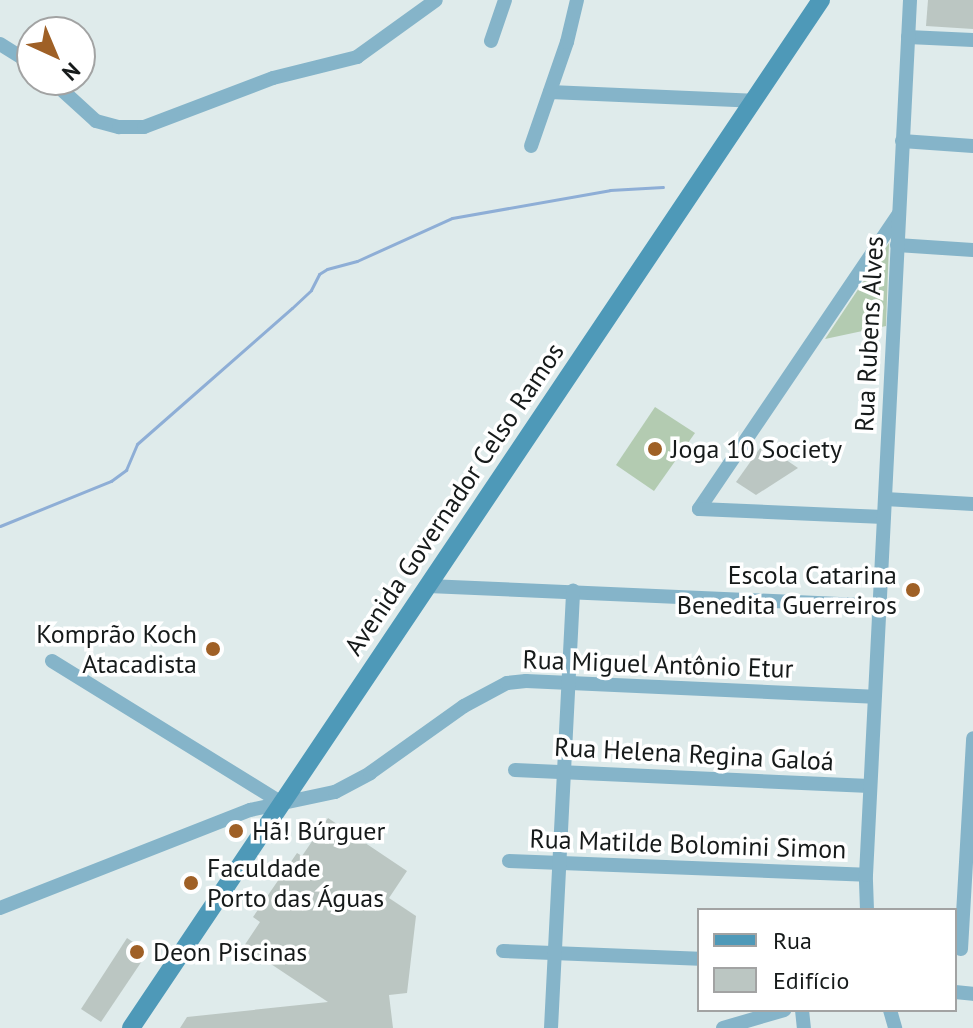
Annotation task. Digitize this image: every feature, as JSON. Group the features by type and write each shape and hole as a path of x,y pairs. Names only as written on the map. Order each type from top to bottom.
{"main road":[{"name":"Avenida Governador Celso Ramos","path":"131,1028 821,0"}],"street":[{"path":"69,96 96,121 119,127 144,127 273,78 357,57 436,0"},
{"path":"491,41 505,0"},
{"path":"531,146 577,0"},
{"name":"Rua Rubens Alves","path":"867,908 874,697 910,0"},
{"path":"908,37 973,40"},
{"path":"550,92 753,101"},
{"path":"902,141 973,146"},
{"path":"884,517 699,509 899,214"},
{"path":"897,245 973,250"},
{"path":"885,499 973,504"},
{"path":"428,586 879,606"},
{"path":"551,1028 573,591"},
{"path":"52,661 282,803"},
{"name":"Rua Miguel Antônio Etur","path":"0,908 250,810 316,798 352,783 447,716 497,687 517,681 874,697"},
{"path":"963,948 973,738"},
{"name":"Rua Helena Regina Galoá","path":"515,770 870,786"},
{"name":"Rua Matilde Bolomini Simon","path":"509,861 866,875"},
{"path":"503,951 697,959"},
{"path":"723,1028 777,1012"}],"green space":[{"path":"889,243 886,326 825,339"},
{"name":"Joga 10 Society","path":"655,407 695,433 654,491 616,465"}],"building":[{"path":"928,0 973,0 973,29 926,26"},
{"path":"763,444 798,468 756,495 736,482"},
{"path":"328,818 407,871 389,898 416,916 407,993 389,995 393,1028 180,1028 187,1017 328,1002 244,946 260,922 253,917 297,853 302,856"},
{"path":"127,938 148,952 101,1022 81,1009"}],"waterway":[{"path":"0,526 111,481 126,470 137,444 292,308 311,290 319,274 327,269 357,261 452,218 610,190 663,187"}],"place":[{"name":"Joga 10 Society","path":"655,449"},
{"name":"Escola Catarina Benedita Guerreiros","path":"913,590"},
{"name":"Komprão Koch Atacadista","path":"213,649"},
{"name":"Hã! Búrguer","path":"236,831"},
{"name":"Faculdade Porto das Águas","path":"191,883"},
{"name":"Deon Piscinas","path":"137,952"}]}
